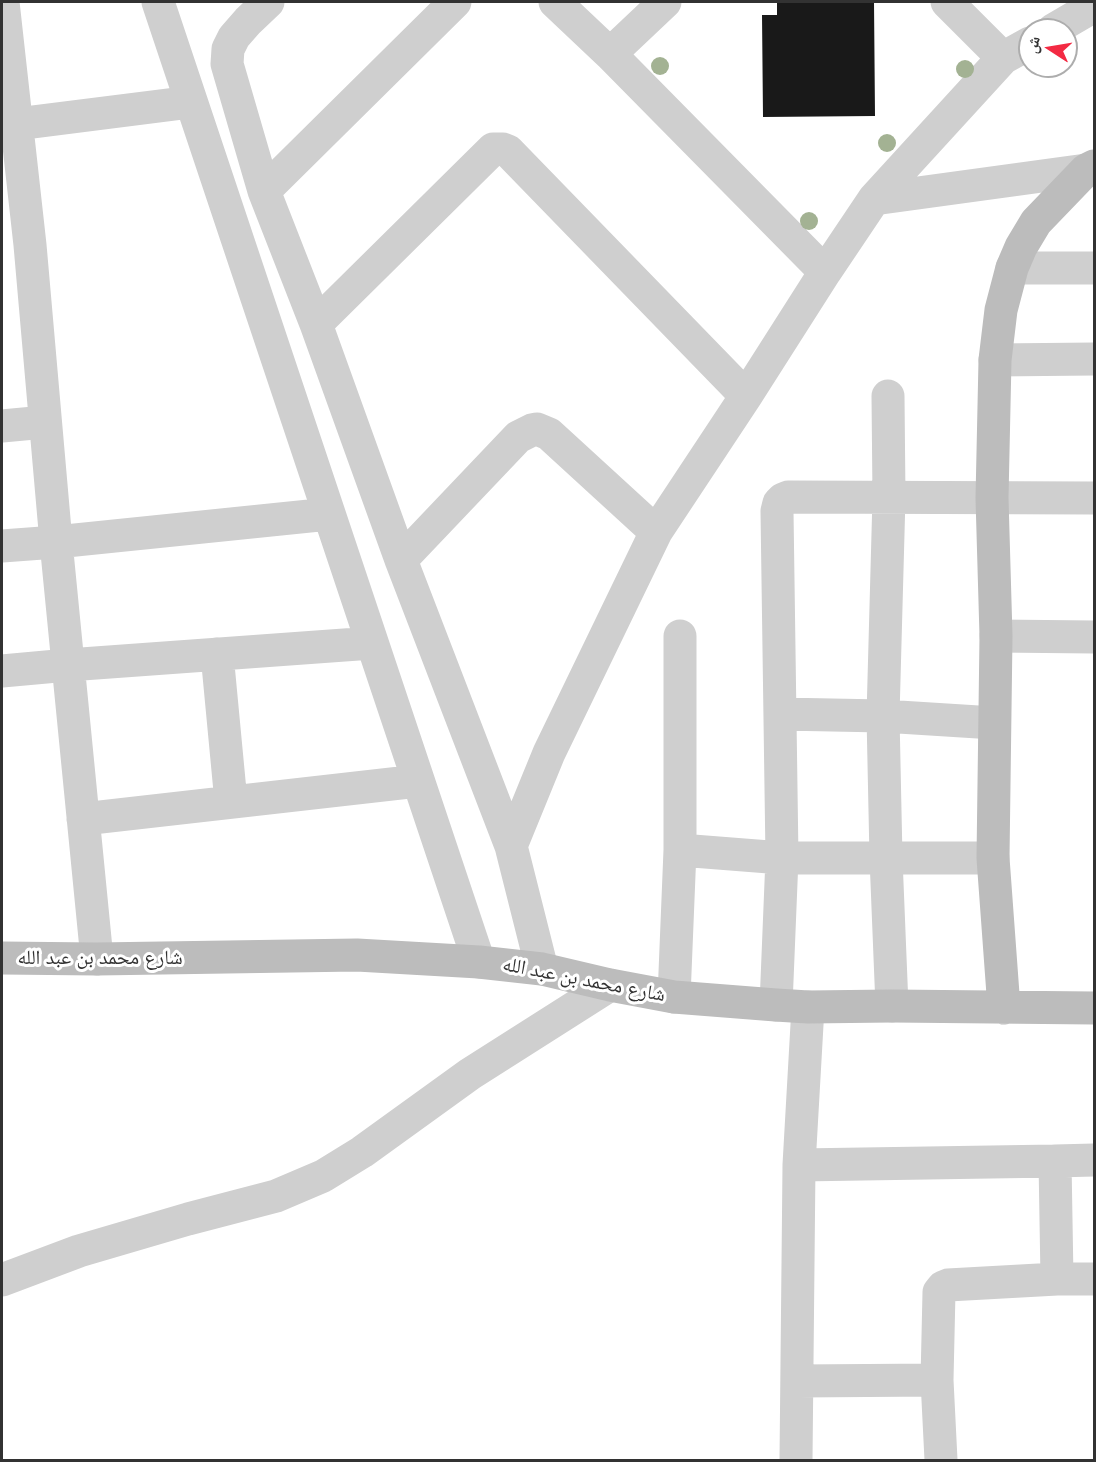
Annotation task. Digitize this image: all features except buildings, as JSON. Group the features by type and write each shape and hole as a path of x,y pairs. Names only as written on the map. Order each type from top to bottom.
{"street":[{"path":"158,2 479,962"},
{"path":"268,2 234,37 228,49 227,64 264,191 316,324 401,560 510,846 542,969"},
{"path":"264,191 455,2"},
{"path":"555,2 825,272"},
{"path":"609,54 665,2"},
{"path":"510,846 549,753 656,532 874,199 1016,51 947,2"},
{"path":"3,6 16,247 45,422 97,959"},
{"path":"1074,18 1095,6"},
{"path":"9,125 191,102"},
{"path":"316,324 493,149 503,149 508,151 746,396"},
{"path":"874,199 1090,168"},
{"path":"1004,1008 993,858 996,636 992,498 995,360 1001,310 1012,268 1021,247 1036,222 1090,168"},
{"path":"1012,268 1095,268"},
{"path":"995,360 1095,359"},
{"path":"888,396 889,497 883,716 892,1006"},
{"path":"2,426 45,422"},
{"path":"401,560 518,437 537,429 549,434 656,532"},
{"path":"795,1461 799,1165 792,1006 782,858 777,511 779,503 788,497 1095,498"},
{"path":"2,546 329,514"},
{"path":"674,998 680,850 680,636"},
{"path":"996,636 1095,637"},
{"path":"2,671 68,664 372,643"},
{"path":"217,654 231,802"},
{"path":"781,714 883,716 994,723"},
{"path":"83,819 418,781"},
{"path":"680,850 782,858 993,858"},
{"name":"شارع محمد بن عبد الله","path":"2,958 97,959 357,955 479,962 542,969 674,998 792,1006 1095,1008"},
{"path":"2,1280 79,1251 188,1219 276,1197 323,1176 362,1152 470,1074 610,985"},
{"path":"799,1165 1095,1160"},
{"path":"1055,1161 1057,1280"},
{"path":"942,1461 937,1380 939,1292 948,1285 1095,1279"},
{"path":"797,1381 937,1380"}]}
